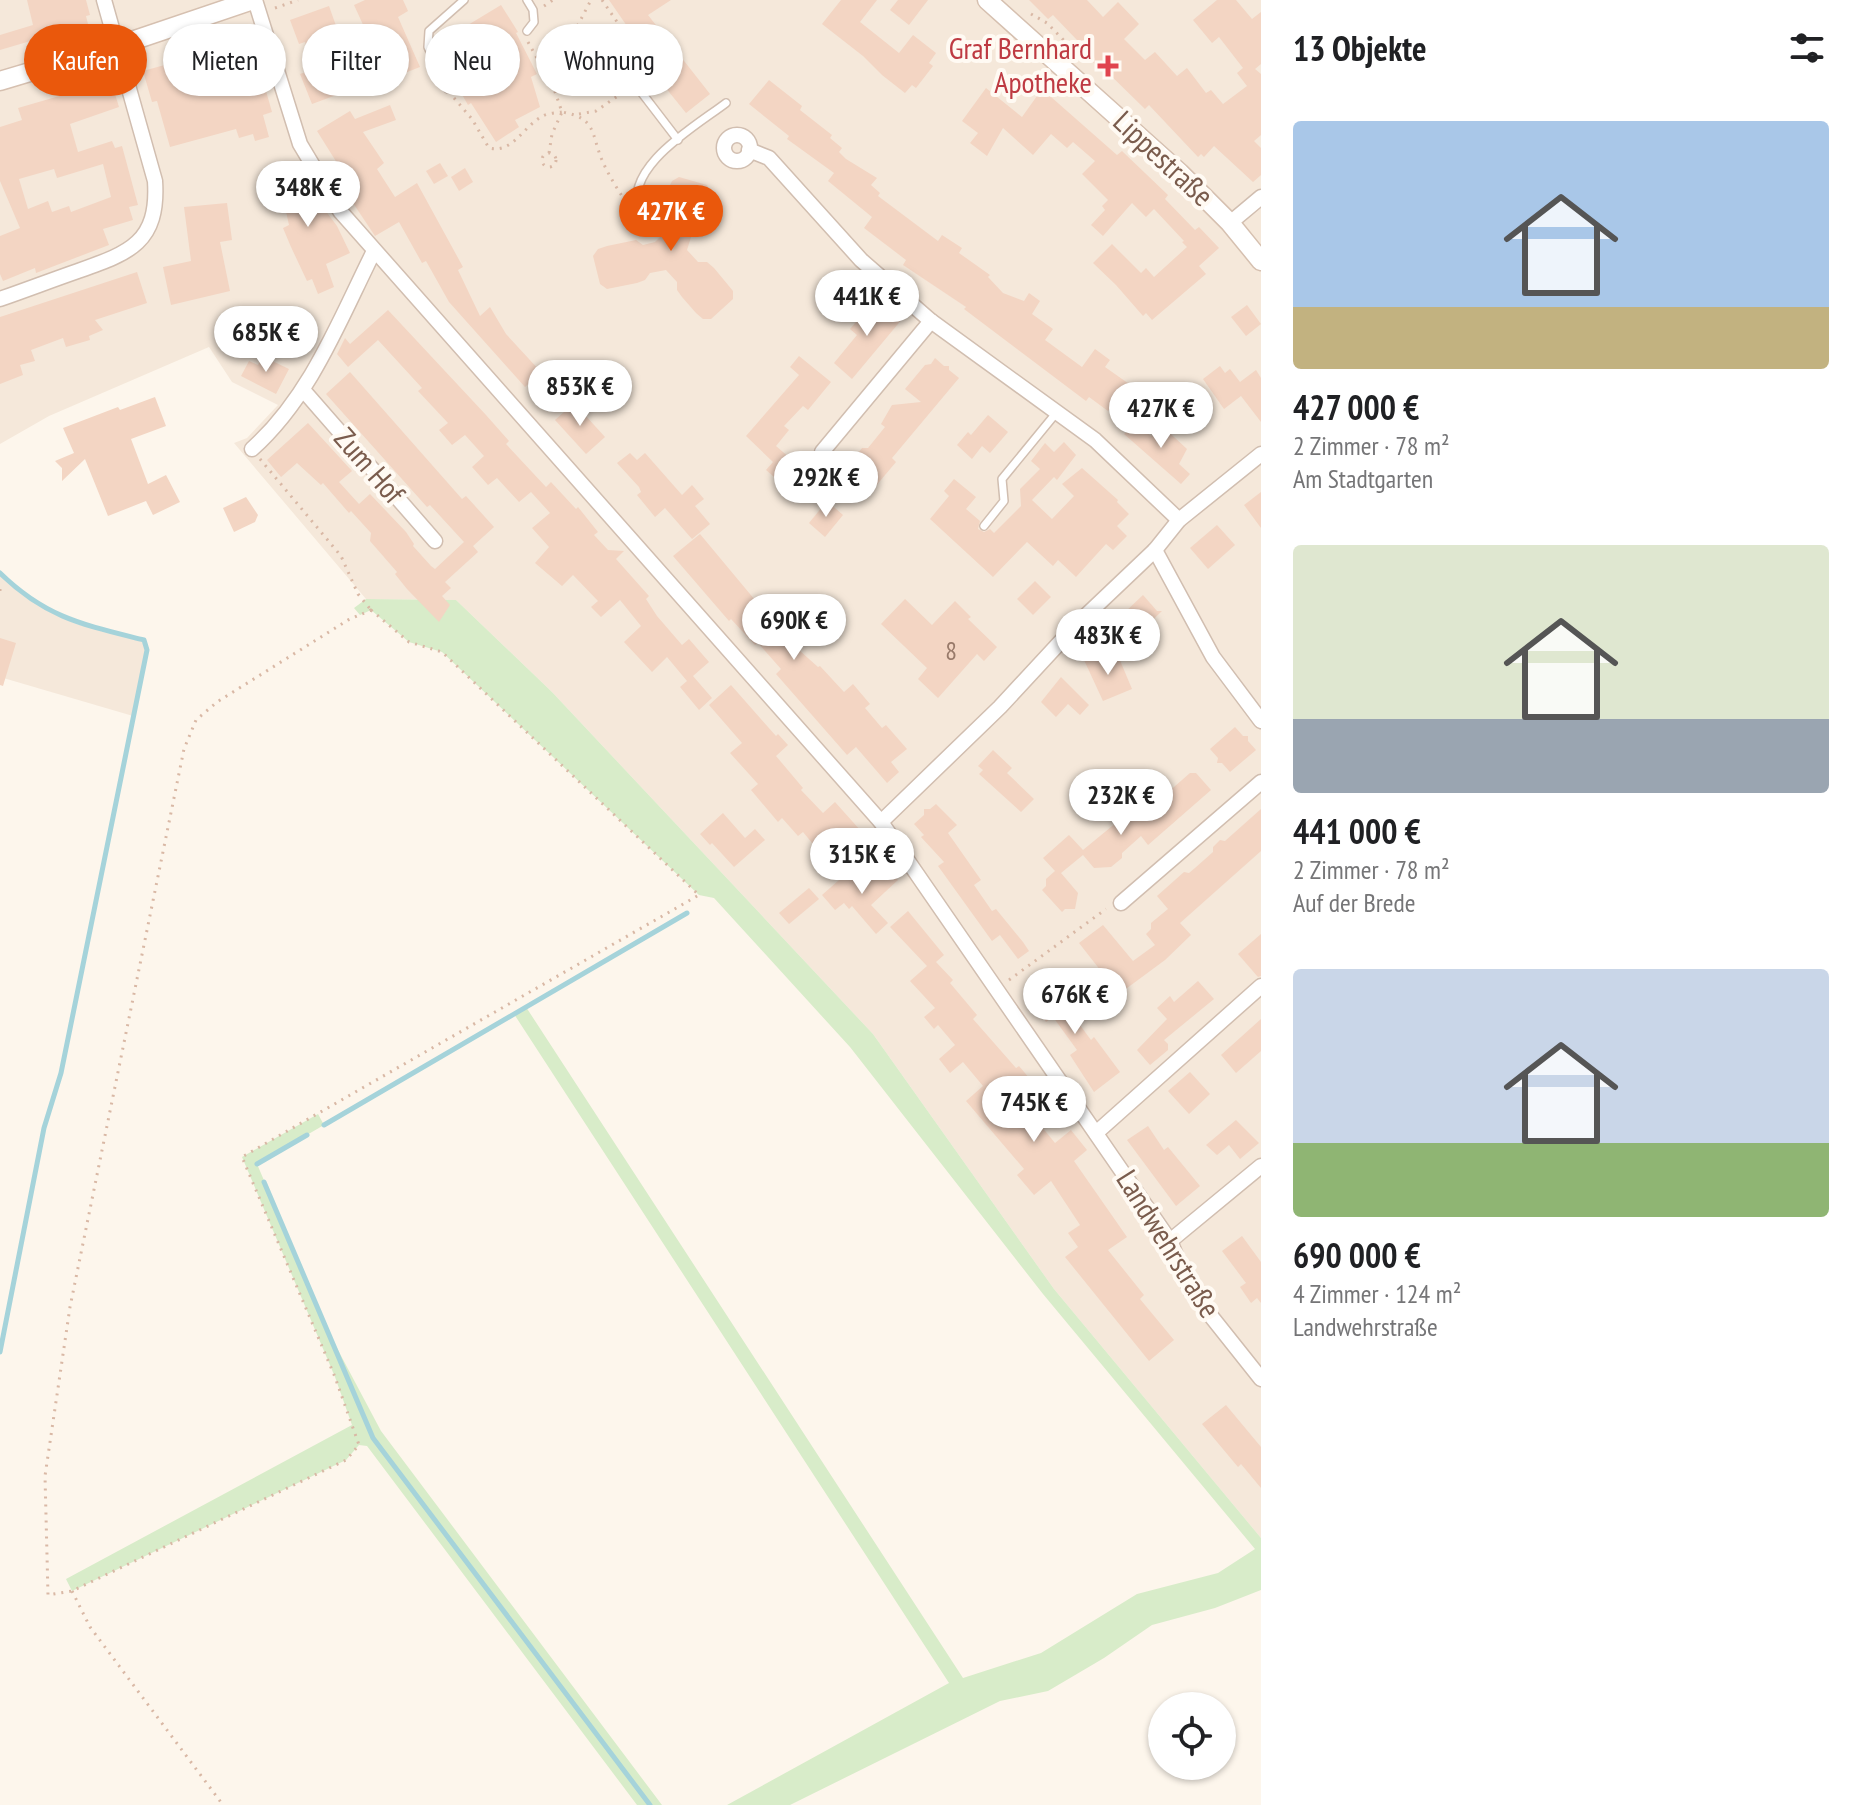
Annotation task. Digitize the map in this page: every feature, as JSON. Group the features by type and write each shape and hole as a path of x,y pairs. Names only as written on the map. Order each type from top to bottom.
{"main road":[{"name":"Lippestraße","path":"987,0 1169,163 1230,223 1261,261"},
{"path":"147,37 256,4"},
{"path":"0,81 24,74"}],"street":[{"path":"104,0 111,24"},
{"name":"Landwehrstraße","path":"256,4 300,144 340,211 881,822 1170,1241 1191,1291 1261,1379"},
{"path":"0,299 121,256 144,235 156,202 155,181 131,96"},
{"path":"749,150 769,158 861,260 931,321 1095,440 1179,520"},
{"path":"1230,223 1261,197"},
{"path":"252,449 268,435 304,391 374,251"},
{"path":"822,452 931,321"},
{"name":"Zum Hof","path":"304,391 435,541"},
{"path":"881,822 1000,707 1076,625 1155,550 1179,520 1261,454"},
{"path":"1155,550 1213,657 1261,721"},
{"path":"1121,903 1261,782"},
{"path":"1096,1133 1261,986"},
{"path":"1170,1241 1261,1166"}],"lane":[{"path":"437,24 464,0"},
{"path":"527,0 533,10 534,22 527,31"},
{"path":"644,96 678,140"},
{"path":"649,229 639,212 640,185 646,168 726,103"},
{"path":"984,526 1004,501 1002,479 1057,412"}],"path":[{"path":"256,4 298,0"},
{"path":"578,24 591,0"},
{"path":"602,0 619,24"},
{"path":"527,31 528,41 536,55"},
{"path":"454,96 489,148 497,150 526,133 544,115 596,111 618,96"},
{"path":"549,153 552,134 562,112 555,96"},
{"path":"575,114 591,127 604,164 624,200 639,212"},
{"path":"252,449 341,556 358,594 371,610 409,642 442,652 699,895 242,1157 335,1377 359,1445 346,1460 72,1591 48,1595 45,1476 70,1307 184,749 196,720 217,702 348,620 371,610"},
{"path":"997,990 1106,909 1121,903"},
{"path":"72,1591 90,1627 223,1805"}],"shaded area":[{"path":"0,0 1261,0 1261,1538 1054,1289 873,1034 552,692 456,600 366,599 234,443 247,438 278,405 232,382 209,347 49,416 0,444"},
{"path":"0,573 36,604 76,624 144,640 147,650 133,716 0,677"}],"green space":[{"path":"366,599 456,600 552,692 873,1034 1054,1289 1261,1538 1261,1590 1215,1608 1152,1625 1048,1691 1000,1701 790,1805 727,1805 949,1683 514,1014 526,1007 963,1678 1041,1653 1137,1594 1218,1573 1255,1549 1043,1294 850,1047 714,898 699,895 442,652 409,642 371,610 360,615 354,608"},
{"path":"318,1114 324,1125 257,1164 330,1335 381,1431 662,1805 637,1805 367,1446 359,1445 346,1460 72,1591 66,1579 352,1425 335,1377 242,1157"}],"building":[{"path":"27,0 86,0 90,15 86,16 88,24 33,24"},
{"path":"365,0 403,0 408,11 398,17 401,24 363,24 354,5"},
{"path":"609,0 671,0 648,15 655,24 626,24"},
{"path":"841,0 877,0 860,22 899,53 913,35 936,53 929,63 933,66 916,88 912,85 905,93 822,24"},
{"path":"898,0 928,0 909,25 890,10"},
{"path":"1029,0 1087,0 1103,17 1118,2 1139,24 1124,39 1145,60 1155,52 1177,76 1187,68 1206,93 1211,90 1223,104 1247,86 1237,73 1243,68 1219,37 1212,43 1193,20 1217,0 1236,0 1252,19 1261,12 1261,64 1255,69 1261,74 1261,135 1254,141 1261,148 1261,175 1253,182 1214,146 1204,157 1201,154 1198,157 1149,105 1145,109 1100,65 1095,64 1053,15 1048,19"},
{"path":"501,5 513,24 470,24"},
{"path":"329,6 335,24 302,24 302,43 299,44 290,20"},
{"path":"24,28 24,43 0,50 0,35"},
{"path":"520,41 536,72 531,77 540,107 515,120 519,127 496,142 471,103 468,105 463,96 520,96"},
{"path":"409,42 420,67 409,71"},
{"path":"683,60 710,94 686,113 672,96 683,96"},
{"path":"163,65 163,96 267,96 272,112 263,115 269,137 255,141 253,134 239,138 236,129 170,147 157,101 152,102 147,70"},
{"path":"769,80 832,135 830,138 842,148 839,152 846,159 877,178 871,185 880,193 878,196 938,241 942,235 962,248 959,253 990,275 988,277 1003,293 1024,301 1029,293 1040,301 1032,314 1053,329 1045,340 1082,367 1095,349 1110,360 1105,367 1132,386 1120,403 1116,400 1108,411 1089,397 1086,401 964,309 966,307 903,265 906,260 864,228 872,217 828,181 834,173 787,139 789,136 749,104"},
{"path":"986,88 1022,117 1042,89 1117,155 1122,151 1168,195 1165,199 1195,230 1199,227 1219,248 1199,266 1206,274 1152,320 1146,313 1143,316 1093,263 1112,244 1141,273 1146,268 1154,277 1187,247 1184,241 1154,209 1146,217 1132,203 1103,236 1091,225 1105,210 1102,206 1108,200 1082,174 1095,161 1073,142 1067,148 1051,134 1033,155 1003,128 987,156 970,143 978,133 962,121"},
{"path":"59,96 116,96 119,107 70,124 78,152 112,141 115,148 122,146 138,205 129,207 133,220 103,229 109,245 36,273 35,268 3,281 0,274 0,236 20,228 0,181 0,127 22,120 18,108","holes":["103,164 111,197 71,212 69,206 52,212 48,201 28,209 19,179 54,169 57,178"]},
{"path":"309,96 334,96 312,104"},
{"path":"390,105 396,120 363,132 384,163 377,169 395,197 417,183 463,267 458,270 480,316 490,307 506,334 541,372 525,387 449,302 399,222 375,236 343,188 347,186 334,165 337,163 317,131 350,111 355,119"},
{"path":"291,163 302,208 316,198 337,226 350,253 326,264 334,287 318,294 312,279 307,281 291,247 283,228 289,225 283,198 277,200 275,191 271,192 265,169"},
{"path":"440,163 448,176 434,184 426,171"},
{"path":"465,168 473,182 459,191 451,177"},
{"path":"679,177 707,185 711,193 703,222 699,230 692,234 687,250 698,262 707,262 714,268 733,291 733,299 711,319 703,319 696,313 677,290 677,282 666,270 650,273 645,280 637,283 607,289 600,284 593,256 598,249 607,246 636,240 643,245 655,242 664,225 660,218 668,189 672,181"},
{"path":"227,203 232,240 220,242 230,291 171,305 163,267 191,261 184,207"},
{"path":"137,272 147,303 95,320 103,330 89,336 90,340 66,347 63,338 31,350 35,361 20,365 23,375 0,384 0,317"},
{"path":"872,303 885,314 890,307 903,318 852,379 834,363 857,335 850,329"},
{"path":"1247,305 1261,324 1246,336 1231,317"},
{"path":"388,310 486,415 509,441 506,444 546,487 551,482 576,509 578,507 598,532 594,535 608,550 624,551 616,559 649,596 646,599 657,616 682,645 689,639 709,662 693,676 712,698 699,710 680,687 687,681 667,657 652,672 624,642 641,626 620,600 601,617 591,607 598,601 573,575 562,586 535,563 549,547 532,528 550,513 531,492 519,502 497,478 488,485 472,467 484,456 465,435 452,445 439,430 448,423 418,391 422,388 378,340 348,367 337,354 345,338 350,344"},
{"path":"262,356 289,369 276,394 241,376 249,361 258,365"},
{"path":"799,356 831,382 808,410 803,406 784,426 789,430 776,446 812,477 796,496 766,470 773,462 746,436 799,375 790,367"},
{"path":"935,358 944,366 949,366 949,370 959,378 892,458 896,462 875,487 866,479 860,479 860,474 851,467 856,456 862,448 868,448 885,427 881,424 892,405 921,402 905,389"},
{"path":"1220,366 1225,373 1230,369 1240,382 1256,370 1261,378 1261,422 1241,396 1224,409 1203,379"},
{"path":"350,372 462,499 466,496 494,527 473,546 478,552 445,582 451,588 442,596 450,605 439,622 395,574 397,572 370,541 371,533 323,483 321,485 297,463 281,477 267,460 308,423 352,471 339,482 359,504 370,494 406,532 413,546 431,566 435,569 464,542 430,505 427,507 326,394"},
{"path":"568,386 578,398 566,409 555,397"},
{"path":"155,397 166,426 131,439 148,484 166,475 180,502 153,515 146,501 108,516 85,459 62,481 62,468 55,461 74,453 63,428"},
{"path":"574,403 605,437 586,454 555,420"},
{"path":"988,415 1008,432 990,453 982,446 972,459 957,445 968,432 971,435"},
{"path":"1135,425 1151,436 1161,425 1187,449 1179,464 1190,474 1181,484 1124,434"},
{"path":"1064,442 1076,455 1057,480 1054,477 1032,500 1052,519 1074,496 1062,484 1082,468 1129,514 1117,526 1127,536 1113,550 1106,544 1076,577 1058,560 1053,566 1027,542 993,577 930,519 949,496 944,491 954,479 976,497 966,509 980,521 978,529 984,532 990,529 994,533 1021,506 1020,489 1040,469 1031,461 1045,443 1054,452"},
{"path":"630,453 637,460 645,453 682,495 692,485 704,499 695,506 710,524 692,539 665,508 655,517 637,495 641,492 639,487 617,463"},
{"path":"1261,492 1261,528 1244,505"},
{"path":"246,497 258,515 255,522 234,532 223,508"},
{"path":"827,501 843,515 825,537 809,523"},
{"path":"1217,525 1235,545 1208,569 1190,548"},
{"path":"700,534 760,606 772,596 789,615 778,624 799,650 820,666 844,692 853,684 870,704 865,708 882,728 886,725 907,749 891,762 899,772 887,783 856,747 847,755 776,674 781,669 758,643 755,645 731,619 729,621 673,556"},
{"path":"1035,581 1051,597 1033,615 1017,599"},
{"path":"1143,595 1157,611 1162,611 1140,632 1143,636 1127,651 1118,628 1131,622 1123,614"},
{"path":"905,599 932,625 955,601 971,617 968,619 997,647 984,661 977,654 938,698 918,679 927,668 881,624"},
{"path":"0,638 16,643 3,686 0,685"},
{"path":"1095,652 1105,664 1119,658 1132,689 1103,701 1084,660"},
{"path":"1061,677 1089,705 1080,715 1068,704 1056,717 1041,702"},
{"path":"731,685 776,736 778,734 788,745 776,756 803,788 801,790 823,813 835,802 861,831 843,847 832,835 817,849 803,832 798,836 782,818 778,822 751,790 758,784 730,753 742,743 709,705"},
{"path":"1235,727 1243,736 1248,736 1248,741 1256,750 1230,772 1222,763 1217,763 1218,758 1210,749"},
{"path":"993,750 1012,768 1007,773 1034,799 1021,812 979,774 983,770 978,766"},
{"path":"1190,773 1196,773 1211,790 1148,845 1141,836 1111,867 1094,868 1083,855 1061,873 1078,893 1075,909 1062,912 1042,890 1046,879 1055,871 1043,858 1069,835 1083,850 1145,799 1147,803 1154,797 1158,801"},
{"path":"936,804 957,825 948,833 981,880 974,885 992,911 996,909 1029,951 1018,959 1000,935 992,941 938,866 944,862 921,837 924,835 914,824 924,815 924,809"},
{"path":"1261,809 1261,851 1180,923 1191,935 1165,960 1119,994 1079,943 1103,925 1133,961 1155,945 1146,934 1151,929 1151,923 1168,909 1157,896 1184,872 1189,873 1195,868 1213,852 1213,847 1220,840 1225,841"},
{"path":"723,813 745,838 755,829 765,840 734,867 700,834"},
{"path":"885,866 898,880 871,905 888,923 876,934 852,906 849,909 844,903 835,910 822,895 847,873 860,888"},
{"path":"809,888 819,899 789,924 779,913"},
{"path":"908,911 944,955 936,962 953,980 950,983 977,1015 973,1019 1016,1068 1019,1066 1030,1079 1022,1086 1028,1092 1019,1099 1055,1143 1071,1130 1087,1150 1074,1161 1127,1237 1108,1250 1144,1295 1140,1299 1174,1340 1149,1361 1065,1257 1078,1247 1068,1233 1080,1225 1051,1181 1034,1195 1017,1175 1024,1169 966,1101 983,1086 963,1062 950,1073 939,1059 955,1045 938,1025 934,1029 924,1017 935,1008 910,981 927,966 890,927"},
{"path":"1261,934 1261,976 1258,977 1238,954"},
{"path":"1049,977 1091,1040 1094,1037 1120,1072 1094,1092 1070,1055 1077,1050 1053,1017 1046,1022 1027,993"},
{"path":"1198,981 1214,999 1164,1040 1168,1050 1150,1065 1137,1050 1167,1019 1157,1008 1170,996 1174,1002"},
{"path":"1261,1019 1261,1051 1236,1073 1221,1055"},
{"path":"1190,1072 1210,1094 1189,1114 1168,1091"},
{"path":"1236,1120 1259,1143 1240,1159 1229,1145 1217,1155 1206,1145"},
{"path":"1148,1126 1164,1150 1168,1147 1200,1186 1176,1206 1127,1140"},
{"path":"1242,1236 1261,1262 1261,1303 1257,1298 1251,1303 1240,1287 1246,1283 1222,1251"},
{"path":"1226,1405 1261,1447 1261,1488 1241,1464 1238,1467 1202,1424"}],"waterway":[{"path":"0,573 50,610 84,624 144,640 147,650 61,1073 44,1128 0,1352"},
{"path":"324,1125 687,913"},
{"path":"257,1164 307,1135"},
{"path":"264,1182 373,1438 650,1805"}],"place":[{"name":"Graf Bernhard Apotheke","path":"1108,66"}]}
